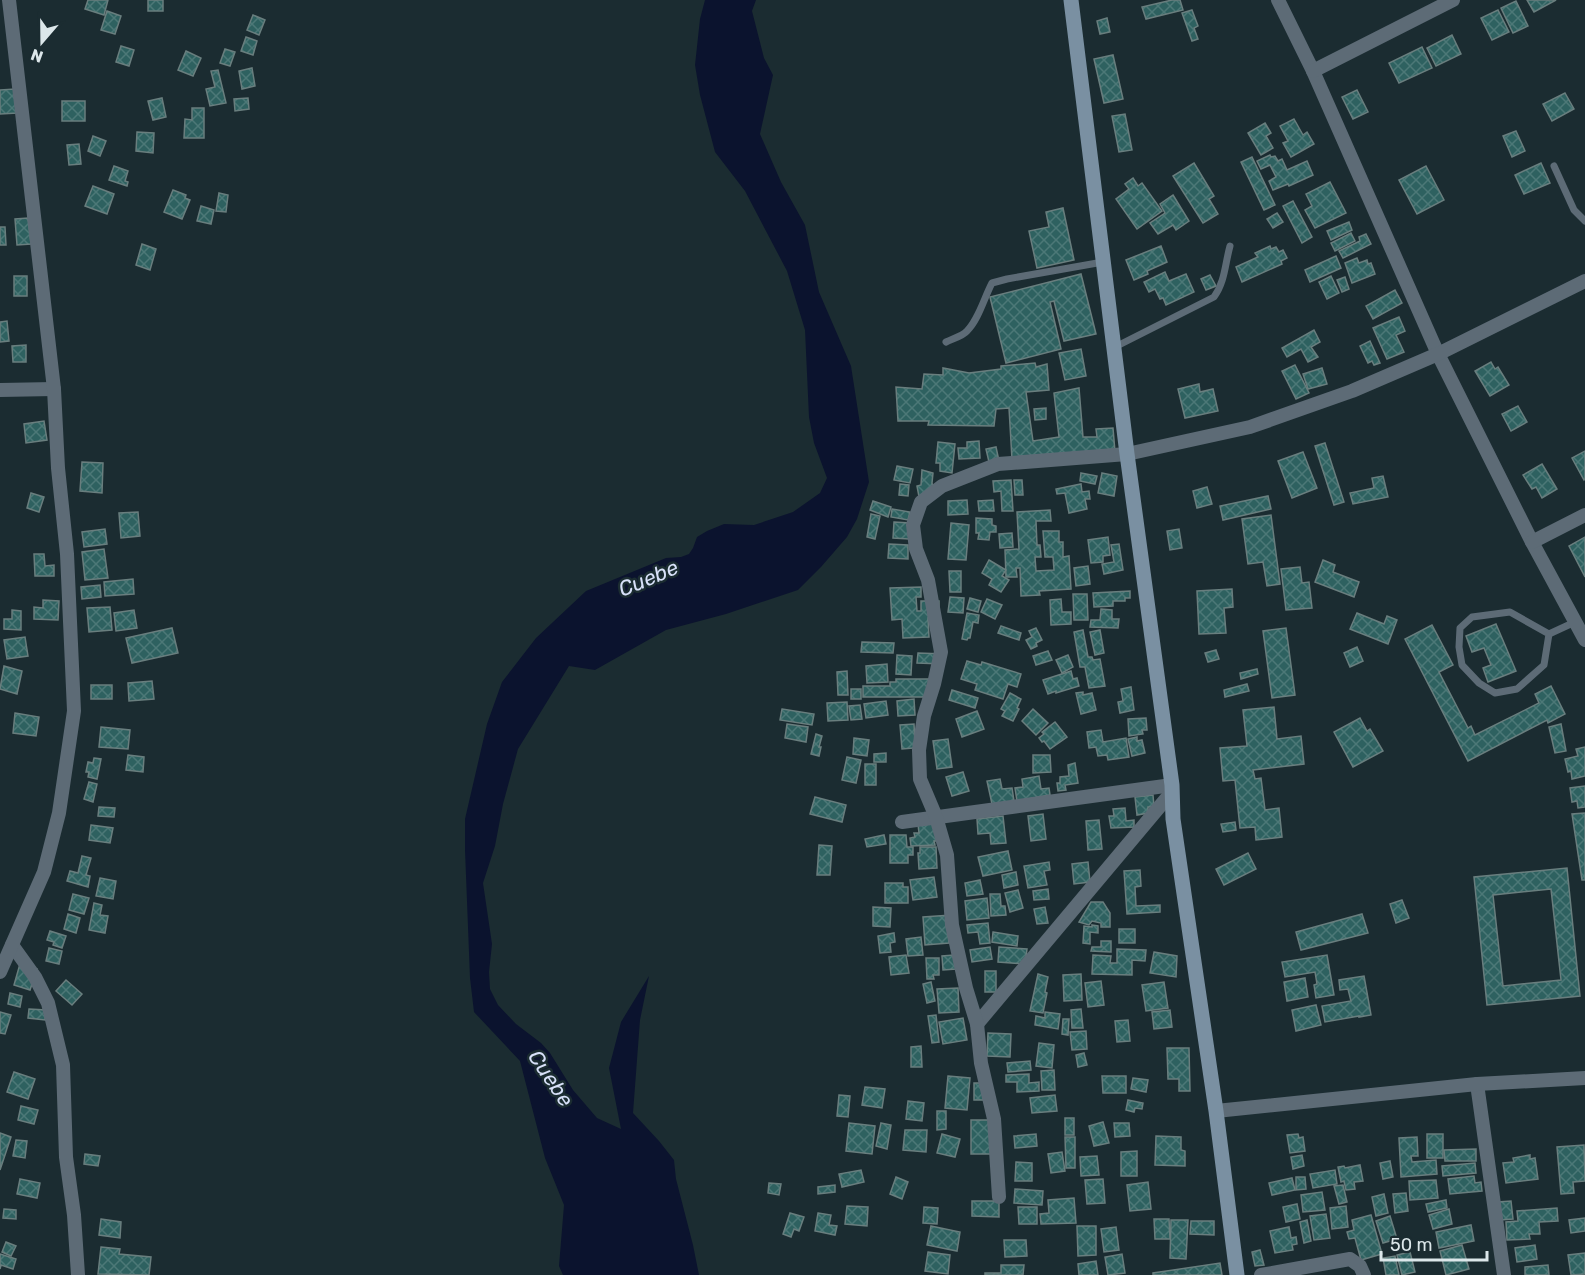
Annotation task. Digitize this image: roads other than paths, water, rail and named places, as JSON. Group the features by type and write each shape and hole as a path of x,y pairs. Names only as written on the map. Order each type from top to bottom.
{"main road":[{"path":"1071,0 1127,454 1172,789 1173,819 1216,1111 1237,1275"}],"street":[{"path":"0,972 44,872 59,813 74,711 67,554 58,468 54,389 7,34 9,0"},
{"path":"1278,0 1313,71 1438,354 1532,542 1585,640"},
{"path":"1313,71 1453,0"},
{"path":"999,1197 994,1119 981,1063 977,1024 966,988 952,925 946,855 936,817 920,779 919,750 924,717 941,652 928,580 916,549 913,525 921,502 942,486 998,464 1127,454 1250,426 1352,391 1438,354 1585,281"},
{"path":"0,390 54,389"},
{"path":"1532,542 1585,515"},
{"path":"902,822 1172,789"},
{"path":"977,1024 1172,789"},
{"path":"12,945 35,977 48,1003 63,1065 66,1157 74,1215 78,1275"},
{"path":"1216,1111 1477,1084 1585,1078"},
{"path":"1477,1084 1504,1275"},
{"path":"1260,1275 1350,1260 1360,1266 1364,1275"}],"lane":[{"path":"1554,166 1574,210 1585,221"},
{"path":"1114,347 1214,297 1224,280 1230,246"},
{"path":"946,342 967,332 983,306 992,283 1103,262"},
{"path":"1510,612 1549,634 1544,665 1517,690 1495,693 1479,683 1462,665 1459,647 1460,628 1472,617 1510,612"},
{"path":"1549,634 1575,622"}],"water":[{"name":"Cuebe","path":"705,0 756,0 752,11 764,58 773,75 760,134 781,182 805,225 819,292 851,366 869,482 857,519 847,537 798,590 726,614 666,630 595,670 569,666 518,749 503,804 495,846 483,883 492,944 490,989 498,1005 550,1053 573,1090 597,1118 621,1129 609,1068 621,1022 649,976 640,1020 633,1113 674,1160 676,1179 699,1275 563,1275 559,1266 564,1205 545,1158 520,1061 474,1012 470,978 465,819 487,724 502,682 536,638 586,591 666,558 689,554 697,537 724,524 754,525 793,512 820,493 827,478 814,443 809,417 805,330 787,271 745,191 715,152 700,95 695,65 700,19"}]}
